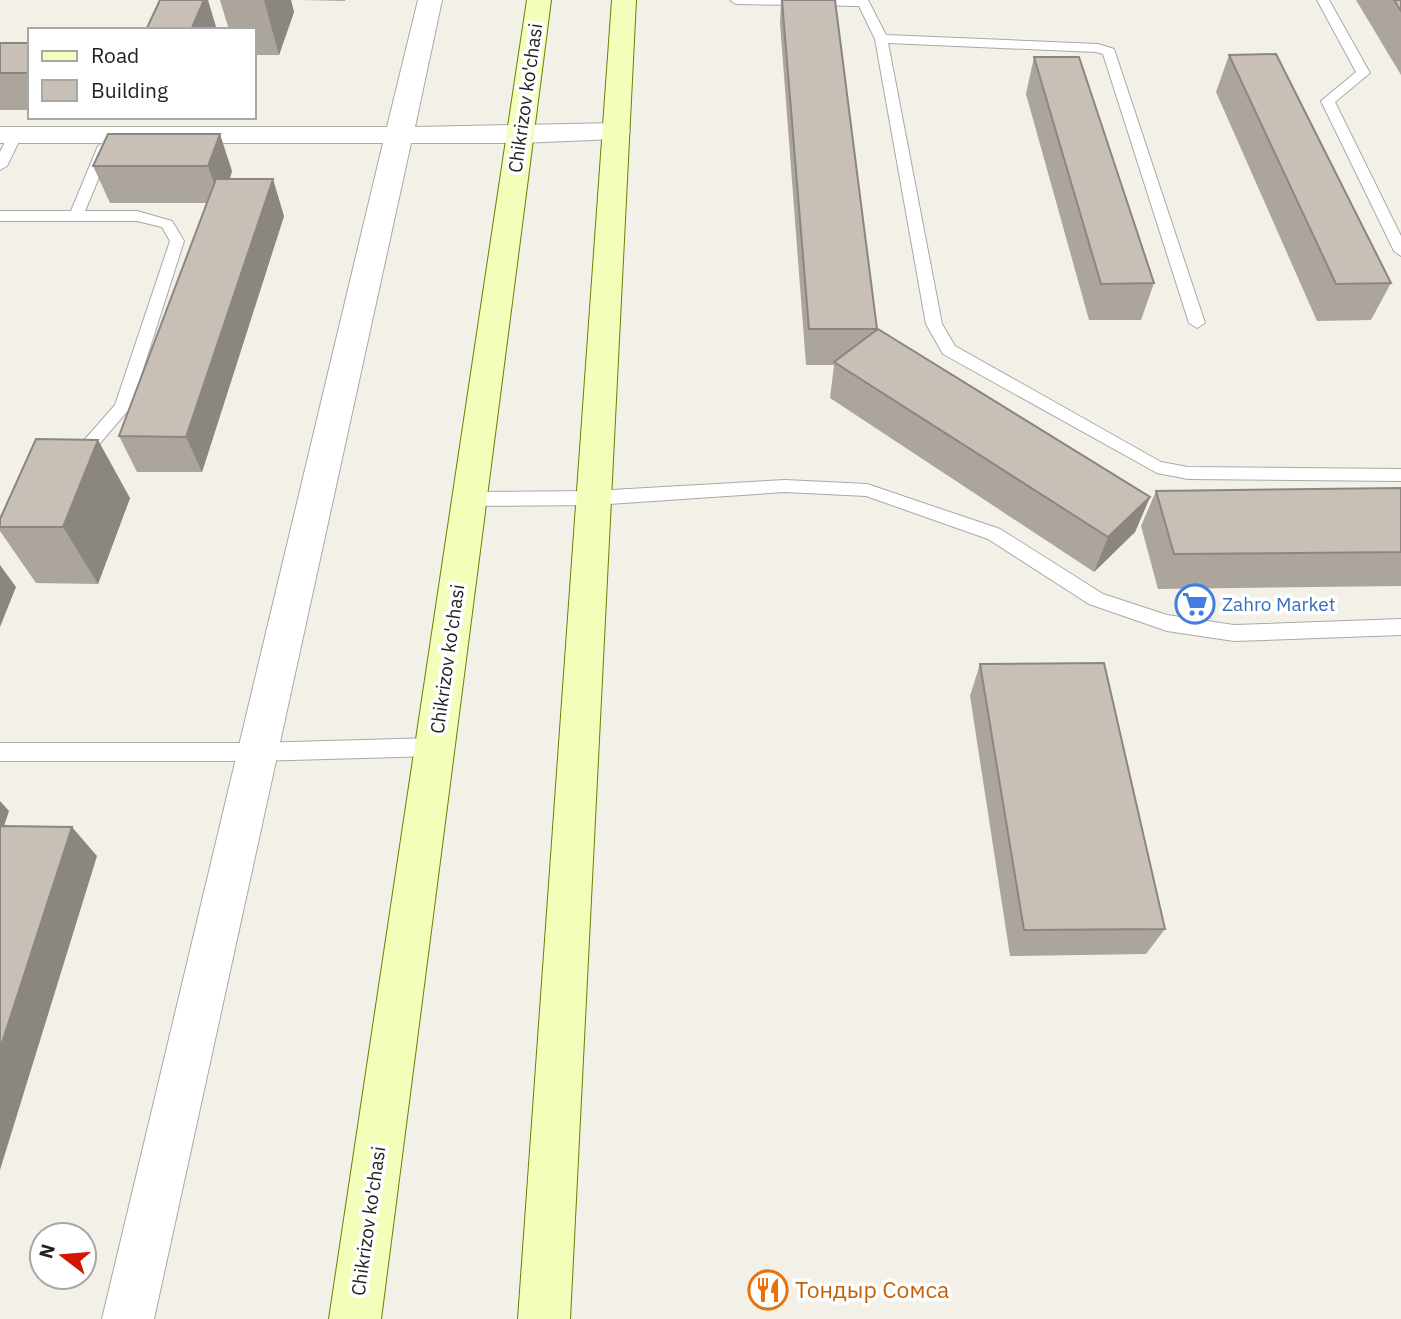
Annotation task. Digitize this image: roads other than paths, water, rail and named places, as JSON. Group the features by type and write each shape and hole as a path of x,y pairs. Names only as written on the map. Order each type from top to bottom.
{"main road":[{"name":"Chikrizov ko'chasi","path":"355,1319 539,0"},
{"path":"544,1319 624,0"}],"street":[{"path":"128,1319 429,0"},
{"path":"7,135 520,135 616,131"}],"lane":[{"path":"736,0 863,2 881,39 934,324 949,350 1157,467 1188,473 1401,475"},
{"path":"1323,0 1363,74 1328,102 1401,251"},
{"path":"881,39 1098,48 1109,52 1197,323"},
{"path":"0,166 7,135"},
{"path":"76,216 109,135"},
{"path":"0,216 137,216 167,224 177,241 123,407 75,460 64,468"},
{"path":"469,499 594,498 785,486 867,490 994,534 1096,599 1167,623 1234,633 1401,627"},
{"path":"0,752 256,752 435,747"}],"place":[{"name":"Zahro Market","path":"1195,604"},
{"name":"Тондыр Сомса","path":"768,1290"}]}
